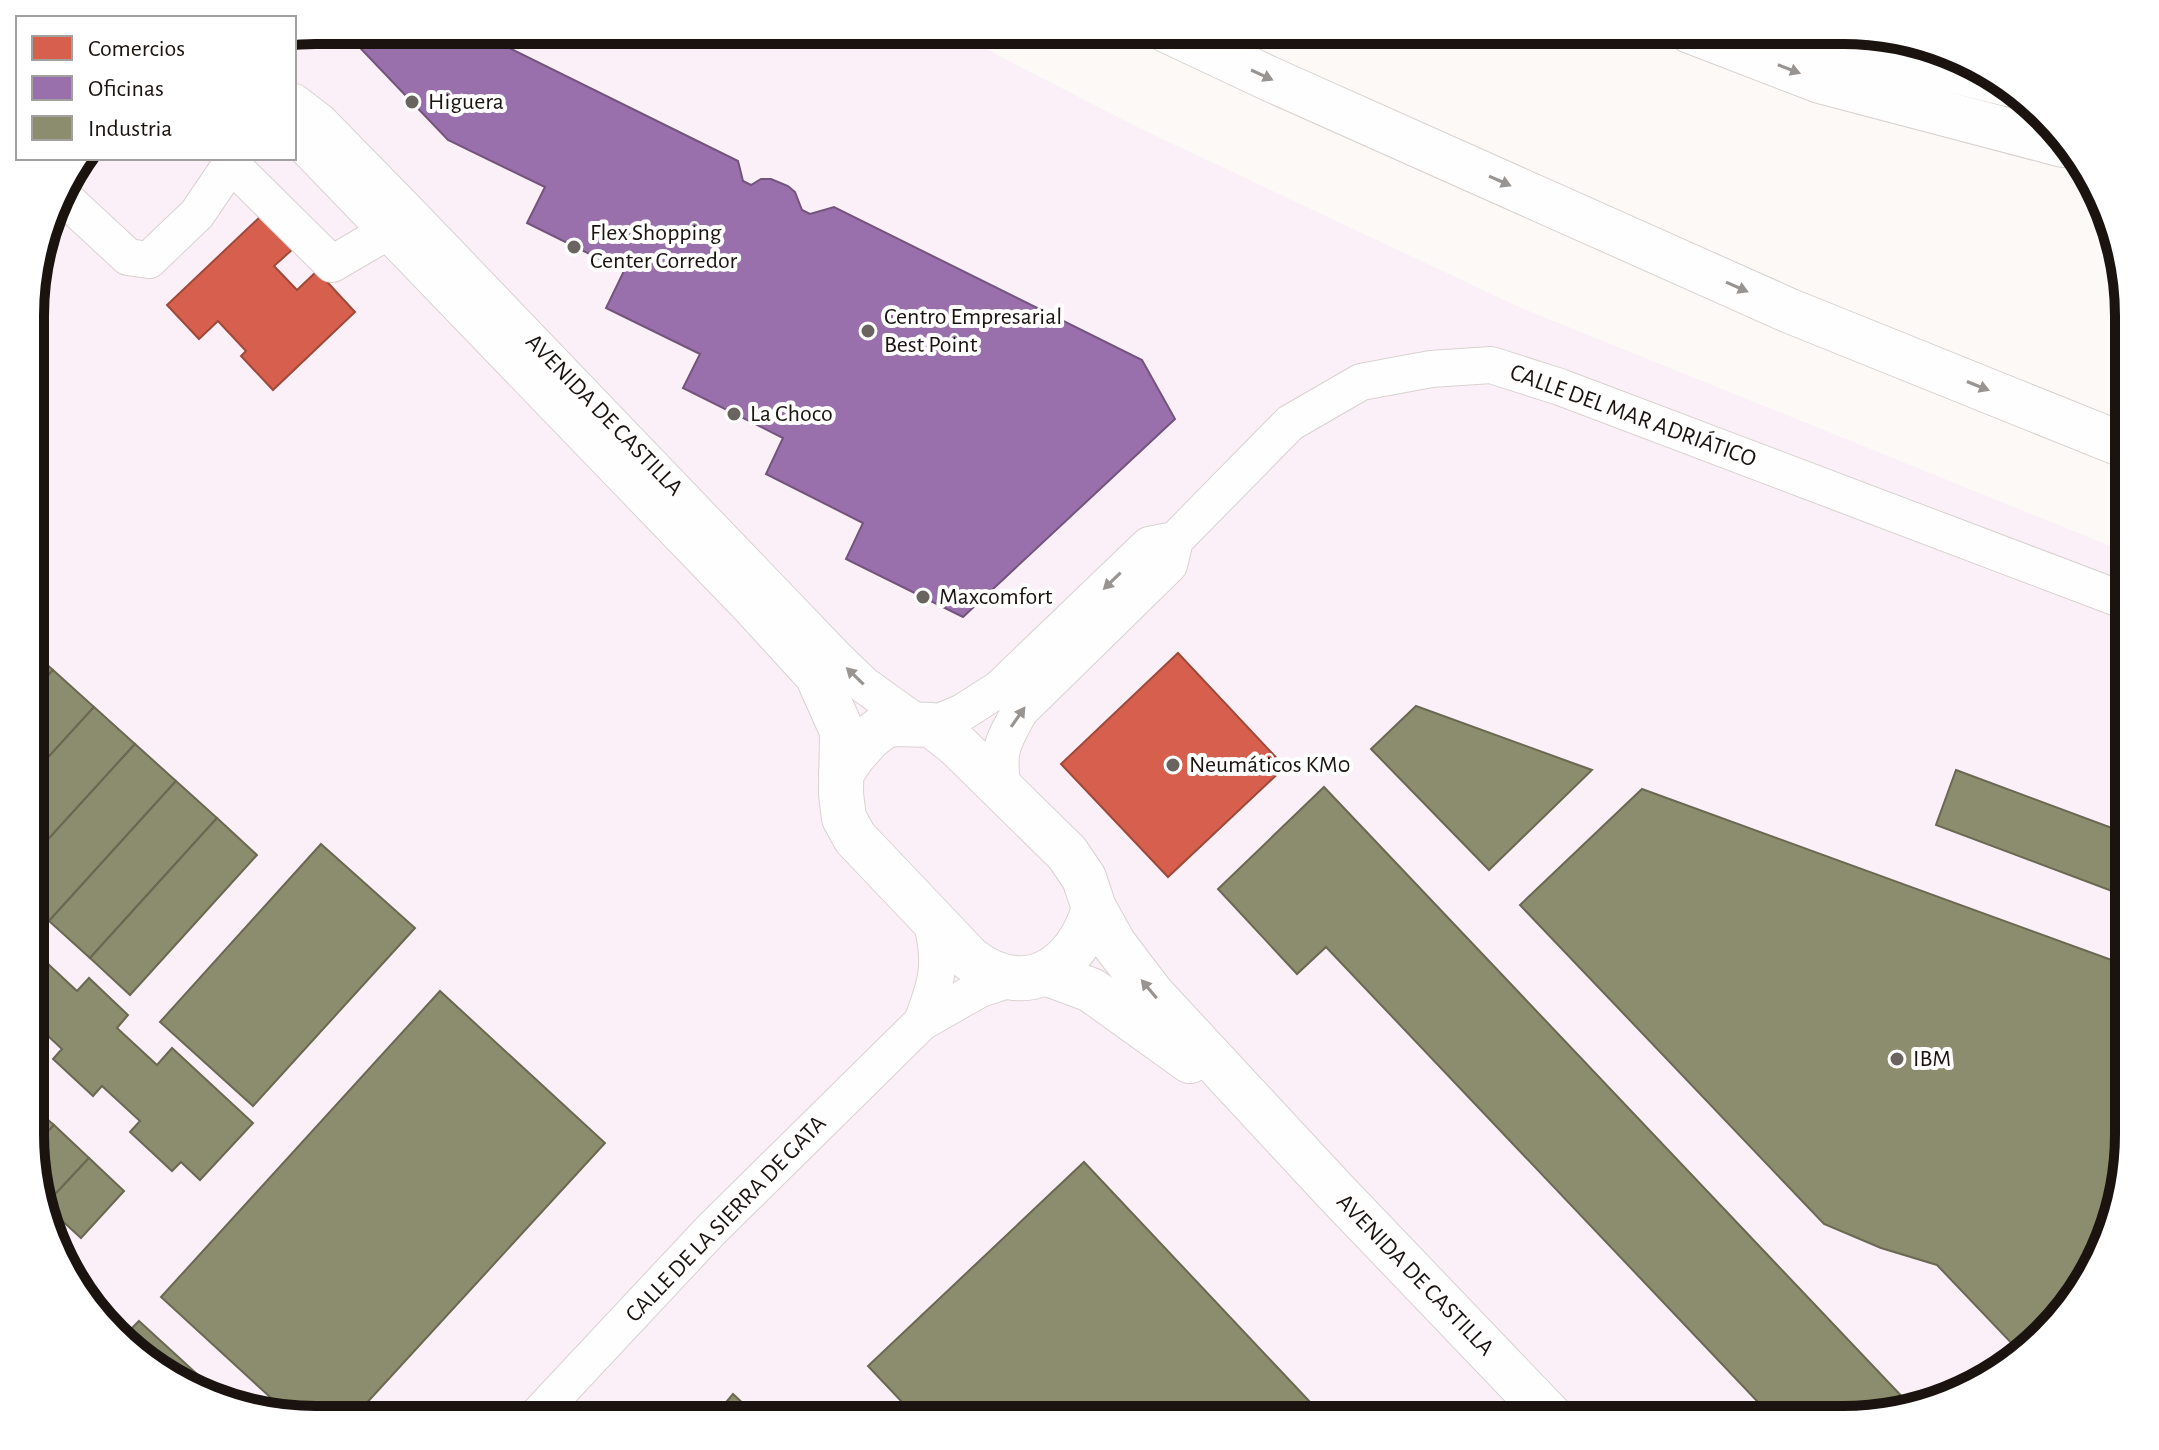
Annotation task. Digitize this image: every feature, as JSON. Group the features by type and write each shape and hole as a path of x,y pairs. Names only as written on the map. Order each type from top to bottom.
{"main road":[{"path":"1197,44 1790,311 2114,441"},
{"path":"1724,44 1820,81 2051,142"},
{"path":"1842,44 1966,74"},
{"name":"AVENIDA DE CASTILLA","path":"296,131 817,675 842,731 844,818 855,838 970,959 986,971 1031,976 1091,990 1195,1064 1277,1129"},
{"path":"841,774 861,746 883,727 924,724"},
{"name":"AVENIDA DE CASTILLA","path":"924,724 1003,790 1067,853 1084,878 1094,908 1114,944 1152,994 1540,1405"},
{"path":"1031,976 1069,956 1088,928 1094,908"}],"street":[{"name":"AVENIDA DE CASTILLA","path":"296,104 320,122 836,658 864,685 924,724"},
{"path":"69,203 128,257 149,260 197,214 233,161 332,264 392,229"},
{"name":"CALLE DEL MAR ADRIÁTICO","path":"1003,790 999,762 1002,742 1020,711 1169,565 1175,540 1290,423 1361,382 1431,369 1491,365 1560,387 2114,597"},
{"name":"CALLE DEL MAR ADRIÁTICO","path":"924,724 963,712 999,689 1149,545 1175,540"},
{"name":"CALLE DE LA SIERRA DE GATA","path":"922,1022 936,987 938,969 939,950 931,919"},
{"name":"CALLE DE LA SIERRA DE GATA","path":"546,1406 711,1230 922,1022 980,989 1031,976"}],"shaded area":[{"path":"976,44 1137,127 1519,307 2114,547 2114,1151 2110,1187 2101,1221 2087,1254 2059,1299 2008,1350 1979,1370 1930,1392 1896,1401 1860,1405 316,1406 281,1404 246,1397 196,1378 151,1350 124,1326 90,1285 65,1238 53,1204 46,1169 44,1134 44,316 46,281 58,229 80,180 94,160 296,160 296,45"}],"building: Comercios":[{"path":"263,214 294,248 274,266 297,290 317,271 355,312 273,390 241,356 246,351 218,321 199,339 167,305"},
{"name":"Neumáticos KM0","path":"1178,653 1285,767 1168,877 1061,764"}],"building: Oficinas":[{"name":"Centro Empresarial Best Point","path":"356,44 501,44 738,161 743,181 751,185 761,179 771,179 788,186 795,192 802,210 810,214 834,207 1142,360 1175,419 963,617 846,559 863,523 766,474 783,438 683,388 700,354 606,308 624,271 527,223 545,187 448,140"}],"building: Industria":[{"path":"44,662 53,670 44,680"},
{"path":"53,670 94,707 44,762 44,680"},
{"path":"1416,706 1592,770 1489,870 1371,749"},
{"path":"94,707 135,744 44,844 44,762"},
{"path":"135,744 176,781 49,921 44,917 44,844"},
{"path":"1956,770 2114,829 2114,892 1936,825"},
{"path":"176,781 217,818 90,958 49,921"},
{"path":"1324,787 1904,1399 1860,1405 1761,1405 1326,947 1297,974 1218,889"},
{"name":"IBM","path":"1642,789 2114,961 2114,1151 2110,1187 2101,1221 2069,1285 2035,1326 2013,1345 1937,1265 1881,1248 1824,1224 1520,905"},
{"path":"217,818 257,855 130,995 90,958"},
{"path":"321,844 415,928 253,1106 160,1022"},
{"path":"44,960 77,991 89,978 128,1015 117,1028 157,1065 172,1048 253,1123 200,1180 181,1162 172,1171 130,1132 140,1121 102,1086 93,1096 53,1059 62,1049 44,1032"},
{"path":"440,991 605,1143 364,1406 277,1403 161,1297"},
{"path":"44,1116 54,1125 44,1135"},
{"path":"54,1125 89,1158 52,1198 46,1169 44,1135"},
{"path":"89,1158 124,1191 81,1238 57,1216 52,1198"},
{"path":"1084,1162 1313,1405 905,1406 868,1366"},
{"path":"139,1321 206,1382 165,1360 129,1331"},
{"path":"733,1394 746,1406 723,1406"}],"place":[{"name":"Higuera","path":"412,102"},
{"name":"Flex Shopping Center Corredor","path":"574,247"},
{"name":"Centro Empresarial Best Point","path":"868,331"},
{"name":"La Choco","path":"734,414"},
{"name":"Maxcomfort","path":"923,597"},
{"name":"Neumáticos KM0","path":"1173,765"},
{"name":"IBM","path":"1897,1059"}]}
